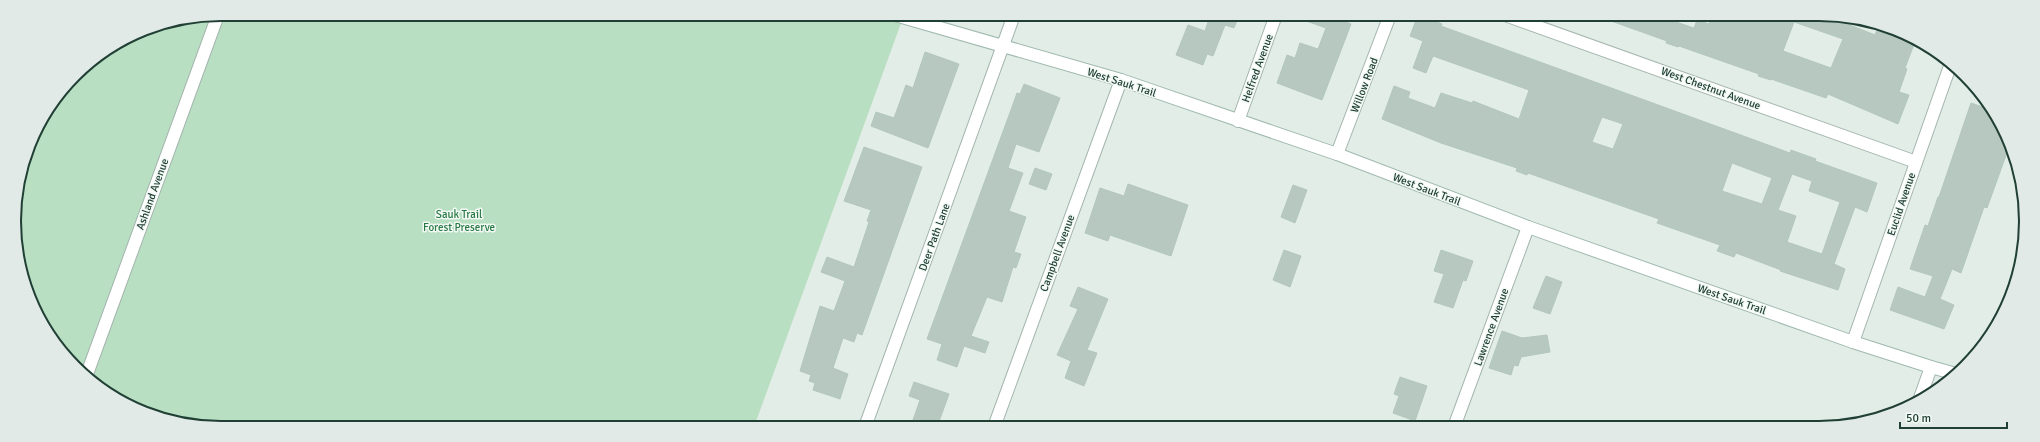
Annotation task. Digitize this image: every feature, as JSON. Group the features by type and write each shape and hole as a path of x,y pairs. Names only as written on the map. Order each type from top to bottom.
{"street":[{"name":"Ashland Avenue","path":"88,370 216,21"},
{"name":"West Sauk Trail","path":"916,21 1121,80 1337,154 1528,227 1853,342 1931,368 1949,372"},
{"name":"Deer Path Lane","path":"867,421 1012,21"},
{"name":"Helfred Avenue","path":"1238,121 1274,21"},
{"name":"Willow Road","path":"1337,154 1388,21"},
{"name":"West Chestnut Avenue","path":"1522,21 1916,162"},
{"name":"Euclid Avenue","path":"1853,342 1949,69"},
{"name":"Campbell Avenue","path":"996,421 1121,80"},
{"name":"Lawrence Avenue","path":"1456,421 1528,227"},
{"path":"1922,392 1931,368"}],"green space":[{"name":"Sauk Trail Forest Preserve","path":"208,21 902,21 756,421 208,421 182,417 144,406 99,380 89,371 62,343 48,321 36,298 28,273 21,234 21,208 28,169 36,144 48,121 62,99 99,62 144,36 169,28"}],"building":[{"path":"1208,21 1237,21 1234,28 1225,25 1213,56 1207,54 1203,65 1176,55 1188,25 1205,31"},
{"path":"1306,21 1343,21 1351,24 1322,100 1277,83 1287,55 1295,58 1300,43 1318,49 1326,28"},
{"path":"1416,21 1434,21 1442,24 1441,26 1790,153 1791,150 1816,159 1815,161 1877,183 1867,212 1855,207 1834,264 1845,269 1838,290 1780,271 1781,270 1736,253 1734,257 1717,251 1720,245 1657,223 1659,219 1528,173 1527,175 1516,171 1517,168 1441,143 1382,119 1394,86 1410,92 1408,98 1435,108 1441,93 1472,103 1473,101 1519,119 1529,90 1433,56 1426,73 1413,68 1423,41 1410,36","holes":["1602,117 1623,124 1613,149 1592,142","1732,163 1772,178 1762,204 1722,191","1792,174 1812,181 1809,191 1840,202 1822,254 1787,242 1796,216 1778,210"]},
{"path":"1611,21 1673,21 1694,28 1697,21 1709,24 1710,21 1832,21 1844,23 1875,35 1877,30 1896,36 1914,45 1905,68 1907,69 1899,92 1909,95 1898,124 1828,94 1826,98 1758,76 1759,74 1679,46 1666,43 1667,41","holes":["1794,22 1843,39 1831,68 1783,51"]},
{"path":"925,52 959,64 928,148 871,126 876,112 894,118 906,85 913,88"},
{"path":"1024,84 1060,98 1039,152 1016,144 1008,168 1023,173 1009,211 1026,217 1014,252 1021,254 1016,268 1013,267 1002,302 987,297 971,336 989,342 985,353 964,346 957,367 937,360 942,344 927,339 1017,93 1020,94"},
{"path":"1971,103 1983,107 2004,144 2007,153 1987,208 1984,207 1961,273 1952,269 1940,299 1954,305 1944,329 1890,310 1898,287 1925,297 1933,276 1910,269 1925,225 1928,226"},
{"path":"864,147 922,167 862,335 857,333 854,342 843,338 833,368 848,374 840,399 813,390 815,383 809,381 811,375 800,371 820,306 834,311 845,281 821,272 827,257 854,267 869,222 867,221 871,210 844,201"},
{"path":"1035,168 1052,174 1046,190 1029,184"},
{"path":"1128,184 1188,205 1171,256 1110,235 1108,241 1085,233 1100,188 1124,196"},
{"path":"1293,185 1307,190 1295,223 1281,217"},
{"path":"1284,250 1301,256 1290,287 1273,280"},
{"path":"1441,250 1473,261 1466,281 1463,280 1453,308 1434,302 1444,274 1434,271"},
{"path":"1546,276 1562,282 1550,314 1533,308"},
{"path":"1078,287 1108,299 1087,350 1097,353 1084,386 1065,378 1071,361 1057,355 1078,309 1070,306"},
{"path":"1502,331 1522,338 1547,335 1550,352 1521,357 1518,366 1514,365 1511,375 1489,368"},
{"path":"1400,377 1427,386 1415,421 1393,413 1399,396 1394,394"},
{"path":"914,382 949,394 939,421 913,420 920,400 909,396"}]}
